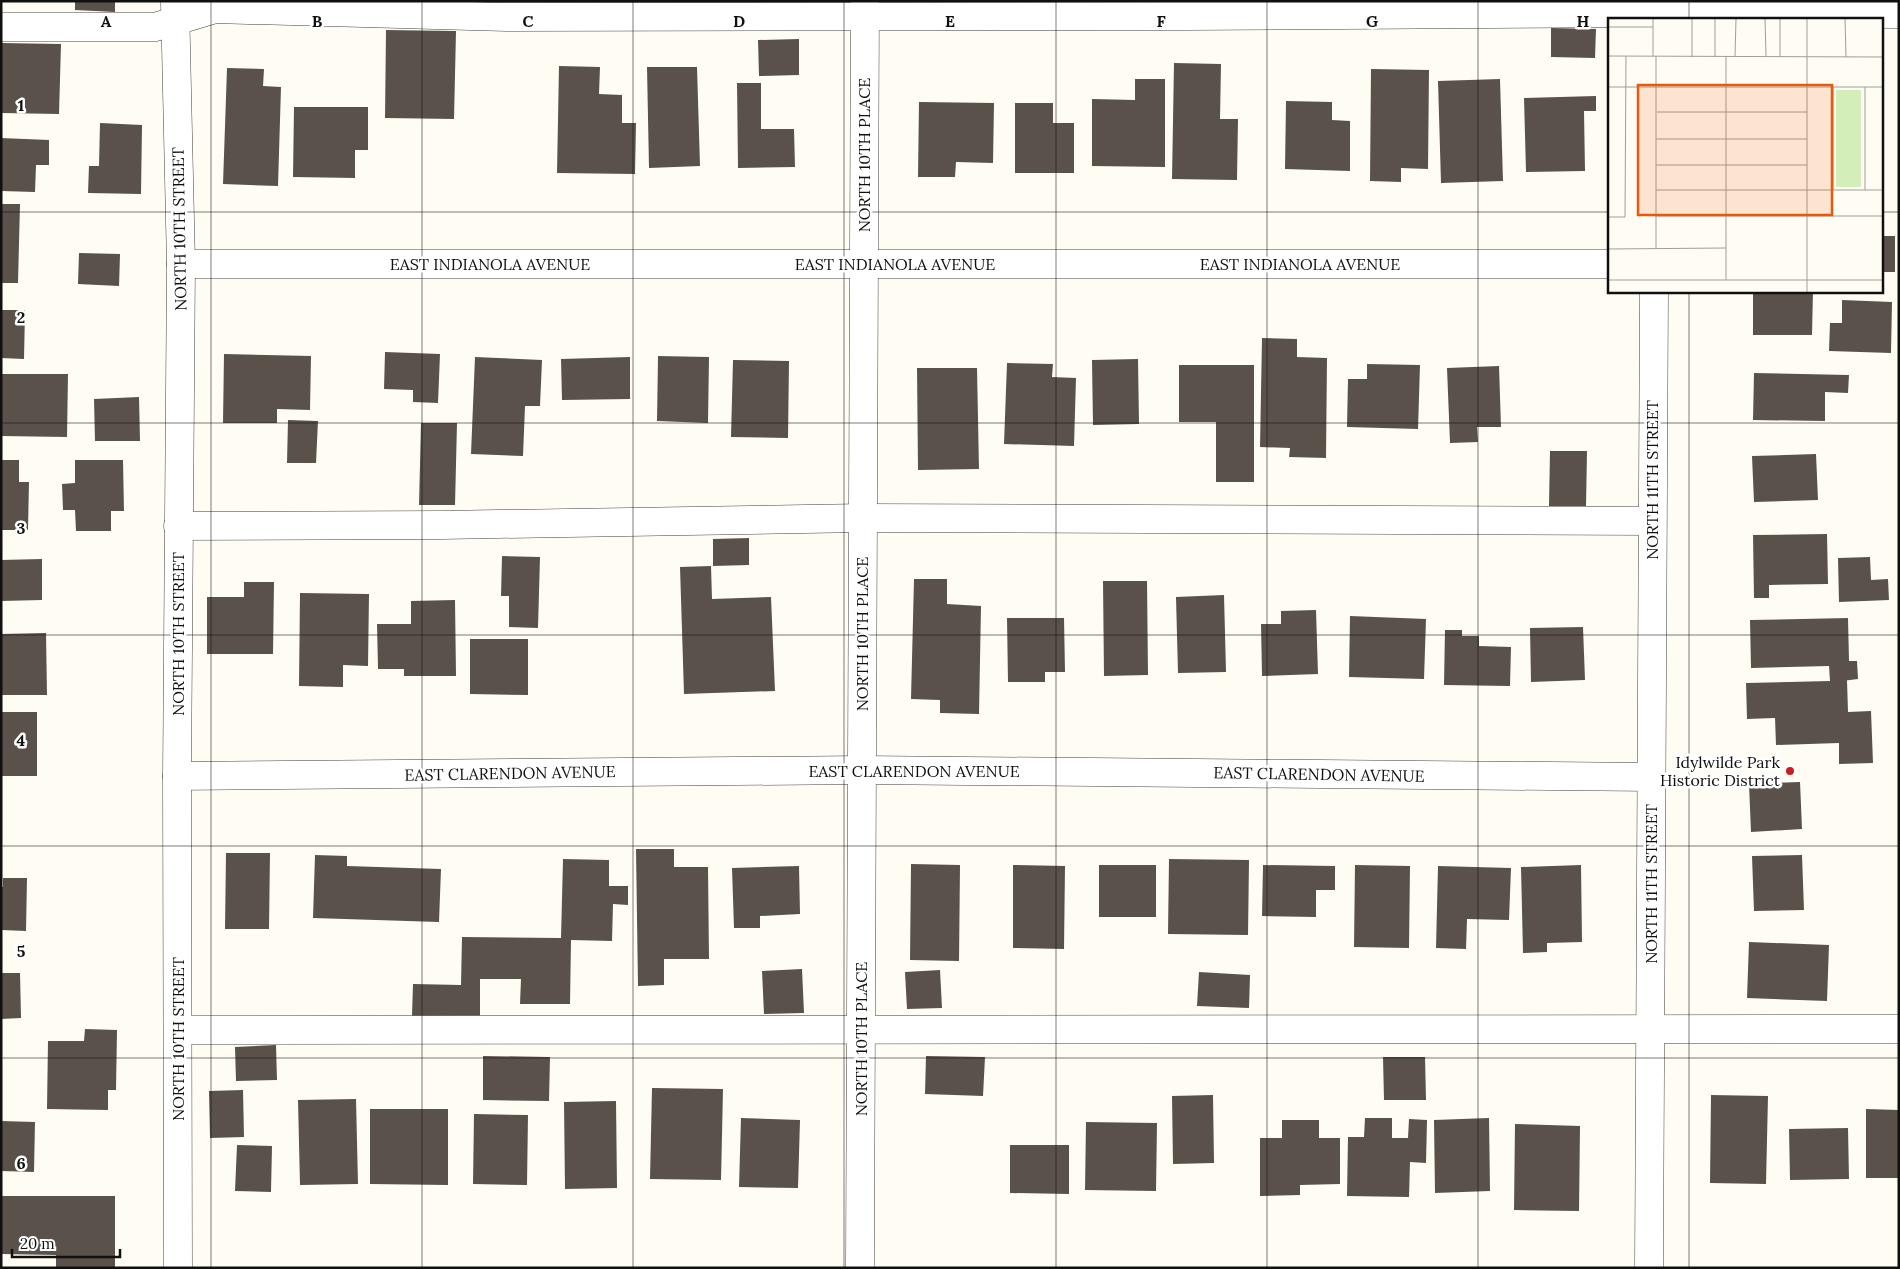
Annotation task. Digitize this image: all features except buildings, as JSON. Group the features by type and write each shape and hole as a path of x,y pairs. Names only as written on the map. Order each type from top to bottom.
{"street":[{"path":"1,27 155,27 175,11 215,8 507,18 865,9 1654,11 1899,14"},
{"name":"NORTH 10TH PLACE","path":"860,1268 865,9"},
{"name":"NORTH 10TH STREET","path":"175,11 181,264 177,776 178,1268"},
{"name":"EAST INDIANOLA AVENUE","path":"181,264 1608,264"},
{"name":"NORTH 11TH STREET","path":"1649,1268 1654,292"},
{"path":"178,526 442,525 863,518 1652,521"},
{"name":"EAST CLARENDON AVENUE","path":"177,776 862,770 1652,777"},
{"path":"178,1030 456,1033 1651,1028 1899,1029"}],"place":[{"name":"Idylwilde Park Historic District","path":"1790,771"}]}
